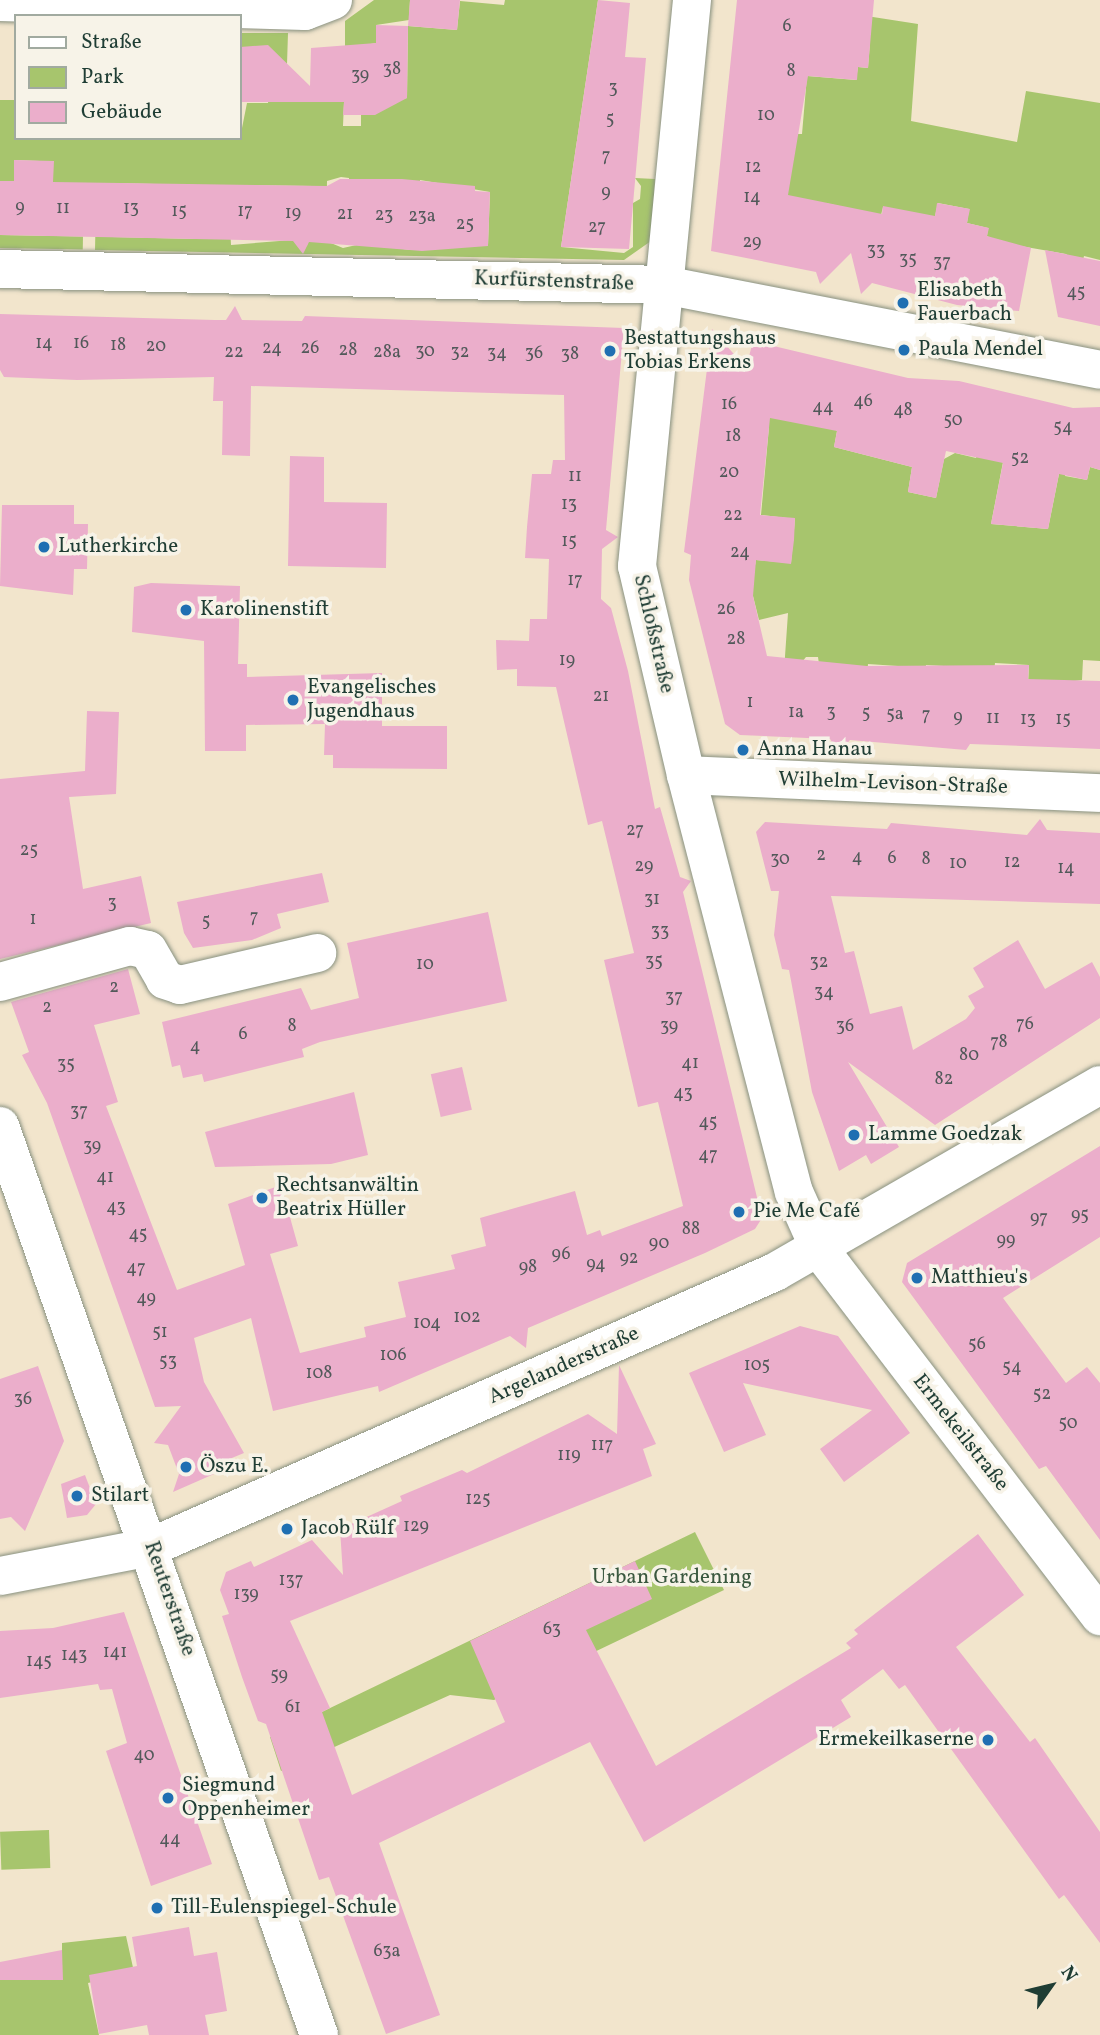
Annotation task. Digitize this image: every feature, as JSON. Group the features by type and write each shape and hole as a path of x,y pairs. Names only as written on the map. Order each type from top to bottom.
{"street":[{"path":"0,2 305,11 333,0"},
{"name":"Schloßstraße","path":"692,0 637,566 686,775 794,1192 820,1250"},
{"name":"Kurfürstenstraße","path":"0,269 664,285 1100,370"},
{"name":"Wilhelm-Levison-Straße","path":"686,775 1100,793"},
{"path":"0,982 130,946 148,950 165,980 180,985 317,953"},
{"name":"Argelanderstraße","path":"0,1576 150,1547 820,1250 1100,1085"},
{"name":"Reuterstraße","path":"0,1126 150,1547 319,2035"},
{"name":"Ermekeilstraße","path":"820,1250 1100,1616"}],"green space":[{"path":"374,0 410,0 409,20 376,25 376,43 345,49 345,21"},
{"path":"505,0 598,0 561,247 624,253 633,247 633,203 640,199 641,186 635,178 655,179 651,241 624,260 95,250 96,201 40,182 40,161 14,160 14,181 0,181 0,100 14,100 14,140 242,140 247,103 268,103 273,51 242,47 242,33 288,33 286,96 344,102 343,126 361,126 361,115 374,115 375,105 407,98 408,26 457,30 460,1 504,5","holes":["349,178 349,188 387,179 420,190 420,180 490,192 488,245 411,250 361,244 343,248 326,241 327,181","112,183 198,185 197,239 112,237","228,185 314,186 307,246 292,240 231,245"]},
{"path":"815,8 918,24 911,121 1017,142 1026,91 1100,103 1100,260 1084,256 1081,268 1066,254 997,242 987,236 988,228 967,223 969,209 938,203 933,225 883,207 881,215 825,203 783,210 793,134 802,134 807,76 856,80 858,67 868,68 870,42"},
{"path":"0,235 83,236 83,249 0,248"},
{"path":"762,370 837,431 834,447 912,467 908,492 936,498 944,459 955,453 976,458 978,451 1003,462 991,524 1048,529 1059,474 1067,466 1065,476 1087,480 1090,467 1100,470 1100,661 1083,660 1082,680 1028,687 1029,665 995,663 993,681 962,667 926,665 925,677 897,689 898,666 868,664 866,689 819,664 818,657 806,657 783,685 788,613 759,620 751,588 756,560 791,563 795,519 761,515 769,427"},
{"name":"Urban Gardening","path":"695,1532 724,1590 494,1700 450,1695 281,1771 270,1737"},
{"path":"49,1830 50,1868 1,1870 0,1832"},
{"path":"126,1936 134,1972 88,1983 99,2035 0,2035 0,1980 62,1980 62,1943"}],"building":[{"path":"410,0 460,0 457,30 408,26"},
{"path":"598,0 630,3 625,57 646,58 629,249 561,247"},
{"path":"737,0 874,0 868,68 858,67 857,80 808,76 788,195 882,214 883,206 935,216 937,203 970,209 967,223 989,228 987,236 1031,248 1019,311 957,305 872,283 861,294 851,253 820,284 816,272 711,251"},
{"path":"376,25 408,26 407,98 375,115 343,115 344,102 242,102 242,47 268,45 310,86 311,48 376,43"},
{"path":"14,160 54,161 53,182 327,186 340,179 402,179 475,186 475,191 490,192 488,246 422,251 309,242 303,254 293,241 0,235 0,181 14,181"},
{"path":"1045,250 1100,261 1100,326 1058,317"},
{"path":"235,306 242,320 302,321 305,316 624,328 606,530 618,537 602,549 601,599 611,608 628,671 655,809 660,807 680,877 691,881 683,892 762,1218 755,1229 705,1253 528,1328 526,1348 510,1336 379,1392 378,1386 273,1411 251,1318 194,1338 204,1382 244,1453 227,1460 230,1467 173,1492 179,1474 168,1445 154,1443 181,1406 155,1407 47,1103 22,1055 29,1052 11,1002 128,969 140,1014 94,1025 118,1102 106,1106 177,1290 245,1265 228,1204 281,1185 298,1246 270,1254 300,1353 366,1337 364,1327 406,1317 398,1282 455,1269 451,1255 486,1246 480,1218 575,1191 587,1235 600,1230 602,1236 683,1206 658,1102 638,1107 604,960 634,953 602,821 588,825 556,687 517,686 517,669 497,670 496,640 529,641 530,619 547,619 549,559 525,558 527,527 532,474 551,474 553,460 565,460 564,395 251,386 250,456 222,455 223,401 213,401 214,377 77,380 4,377 0,370 0,314 226,320"},
{"path":"712,329 746,368 753,341 908,378 959,381 1073,408 1100,407 1100,470 1090,467 1087,480 1059,474 1048,529 991,524 1003,463 946,451 936,498 908,492 912,467 834,447 837,431 770,418 760,515 795,518 794,540 791,564 756,560 753,596 767,656 867,666 1029,665 1028,679 1100,681 1100,749 970,744 966,750 850,740 839,753 830,739 740,735 725,724 689,580 691,555 684,552"},
{"path":"290,456 324,457 324,502 387,503 386,568 288,566"},
{"name":"Lutherkirche","path":"2,505 74,505 74,524 88,524 87,569 74,569 73,595 0,586"},
{"name":"Evangelisches Jugendhaus","path":"151,583 240,586 238,664 247,664 247,677 382,673 382,726 447,726 447,769 333,768 333,755 324,755 325,724 246,725 246,751 205,751 204,641 132,632 134,587"},
{"path":"87,711 119,712 116,794 69,797 83,889 141,876 151,923 0,959 0,779 85,771"},
{"path":"1040,819 1047,830 1100,833 1100,904 831,896 845,953 854,951 870,1014 902,1006 913,1050 966,1019 975,1008 968,996 984,987 973,968 1018,940 1045,989 1092,962 1100,977 1100,1018 935,1125 848,1062 899,1147 871,1164 866,1155 839,1171 812,1092 789,970 782,969 774,935 779,891 771,891 756,832 765,822 887,829 891,823 1027,835"},
{"path":"322,873 329,902 277,914 281,928 252,940 193,948 184,933 177,902"},
{"path":"488,912 507,1001 320,1042 302,1049 304,1057 204,1082 202,1074 183,1078 180,1065 172,1067 162,1022 301,988 311,1010 359,998 347,943"},
{"path":"462,1067 472,1110 441,1117 431,1074"},
{"path":"354,1092 368,1155 331,1164 215,1167 205,1132"},
{"path":"1100,1146 1100,1237 1003,1298 1066,1383 1087,1367 1100,1383 1100,1540 1046,1466 1039,1469 902,1282 907,1263"},
{"path":"800,1326 838,1336 910,1433 844,1482 820,1449 872,1410 743,1383 766,1435 724,1452 689,1373"},
{"path":"619,1365 656,1444 643,1449 652,1476 290,1621 330,1708 322,1712 352,1795 505,1722 470,1641 635,1561 652,1599 586,1630 656,1766 851,1648 846,1643 858,1634 854,1630 978,1534 1024,1595 956,1647 1030,1742 1035,1738 1100,1832 1100,1943 1064,1895 1059,1899 905,1685 899,1689 883,1669 841,1700 851,1717 644,1842 590,1742 379,1843 440,2015 386,2034 329,1877 319,1880 266,1724 258,1721 242,1677 222,1616 229,1614 220,1590 226,1572 251,1561 254,1567 312,1540 343,1575 340,1529 402,1501 400,1496 462,1470 467,1473 588,1414 617,1434"},
{"path":"38,1366 64,1441 25,1531 11,1517 0,1519 0,1379"},
{"path":"85,1475 96,1504 87,1515 67,1518 61,1484"},
{"path":"124,1612 212,1864 151,1886 106,1751 127,1743 112,1689 100,1690 98,1684 0,1698 0,1631 53,1628"},
{"path":"189,1927 194,1956 217,1952 227,2011 205,2015 209,2035 149,2035 147,2025 99,2034 89,1975 137,1966 132,1937"},
{"path":"62,1950 63,1980 0,1980 0,1962"}],"place":[{"name":"Elisabeth Fauerbach","path":"903,303"},
{"name":"Paula Mendel","path":"904,350"},
{"name":"Bestattungshaus Tobias Erkens","path":"610,351"},
{"name":"Lutherkirche","path":"44,547"},
{"name":"Karolinenstift","path":"186,610"},
{"name":"Evangelisches Jugendhaus","path":"293,700"},
{"name":"Anna Hanau","path":"743,750"},
{"name":"Lamme Goedzak","path":"854,1135"},
{"name":"Rechtsanwältin Beatrix Hüller","path":"262,1198"},
{"name":"Pie Me Café","path":"739,1212"},
{"name":"Matthieu's","path":"917,1278"},
{"name":"Öszu E.","path":"186,1467"},
{"name":"Stilart","path":"77,1496"},
{"name":"Jacob Rülf","path":"287,1529"},
{"name":"Ermekeilkaserne","path":"988,1740"},
{"name":"Siegmund Oppenheimer","path":"168,1798"},
{"name":"Till-Eulenspiegel-Schule","path":"157,1908"}]}
